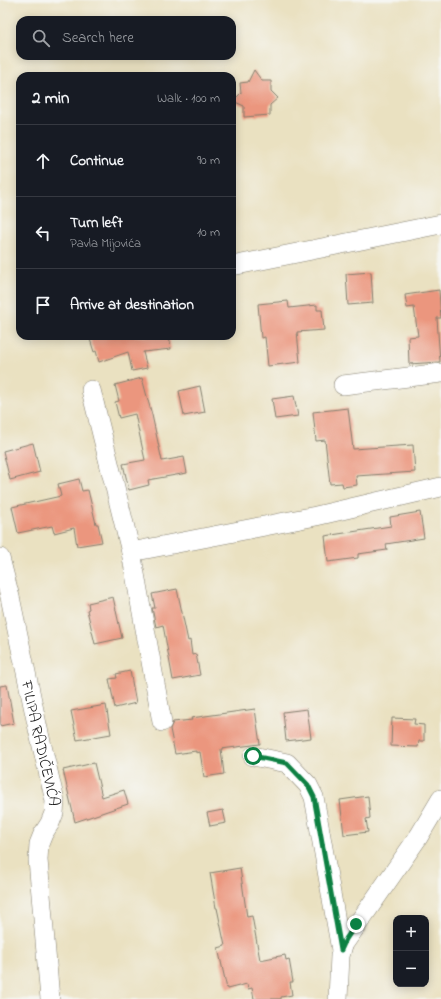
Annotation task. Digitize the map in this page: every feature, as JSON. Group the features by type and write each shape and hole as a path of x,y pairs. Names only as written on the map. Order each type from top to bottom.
{"street":[{"path":"236,265 441,224"},
{"path":"343,385 441,373"},
{"path":"91,390 131,552 162,722"},
{"path":"131,552 316,516 441,487"},
{"name":"FILIPA RADIČEVIĆA","path":"0,558 55,801 54,813 39,844 38,860 50,999"},
{"path":"253,756 287,763 308,785 314,797 341,950 338,999"},
{"path":"341,950 346,939 419,836 441,800"}],"building":[{"path":"254,70 262,81 271,81 271,91 278,98 270,105 270,115 244,117 244,106 236,102 236,98 241,93 240,83 248,82"},
{"path":"371,272 373,303 348,305 346,274"},
{"path":"439,290 441,318 437,318 440,362 409,364 408,337 418,336 414,307 407,308 405,295"},
{"path":"288,301 289,308 317,305 317,310 322,310 324,330 297,332 300,362 268,366 265,337 261,338 258,304"},
{"path":"90,340 170,340 171,349 143,352 147,368 132,371 128,352 99,362 96,351 94,352"},
{"path":"142,378 162,461 184,457 187,473 148,480 149,485 129,490 123,464 145,460 135,414 119,418 115,402 119,401 115,385"},
{"path":"200,386 205,412 184,416 179,391"},
{"path":"294,396 298,416 275,419 272,399"},
{"path":"348,408 353,449 413,445 415,472 356,476 357,485 343,487 342,483 330,484 325,440 316,441 313,412"},
{"path":"33,443 40,472 10,480 3,451"},
{"path":"79,479 82,491 88,490 102,542 77,546 74,528 54,533 52,526 18,533 12,507 61,496 58,484"},
{"path":"420,512 424,538 386,544 387,550 358,554 358,558 328,562 325,536 391,526 390,517"},
{"path":"177,589 188,641 190,640 192,655 196,654 200,675 173,680 163,625 156,627 152,608 155,608 152,594"},
{"path":"113,597 122,638 95,644 87,610 89,609 88,603"},
{"path":"130,671 136,703 115,708 109,679 117,678 116,674"},
{"path":"7,685 14,723 0,726 0,686"},
{"path":"106,705 111,734 77,740 71,711"},
{"path":"255,709 260,744 221,749 224,774 204,777 200,752 196,753 196,751 175,754 170,729 173,722"},
{"path":"307,709 311,738 286,741 283,712"},
{"path":"392,718 415,719 414,724 424,725 424,741 419,741 418,747 391,746"},
{"path":"94,763 102,797 124,790 128,804 75,822 63,770"},
{"path":"368,796 370,818 366,819 368,832 344,835 340,800"},
{"path":"223,810 226,823 210,826 207,813"},
{"path":"240,868 247,917 252,916 260,960 285,955 286,960 289,959 293,982 290,982 292,995 281,997 281,999 254,999 252,988 248,989 247,984 227,989 218,948 225,946 210,873"}],"route":[{"path":"253,756 287,763 308,785 314,797 341,950 343,944 356,924"}]}
